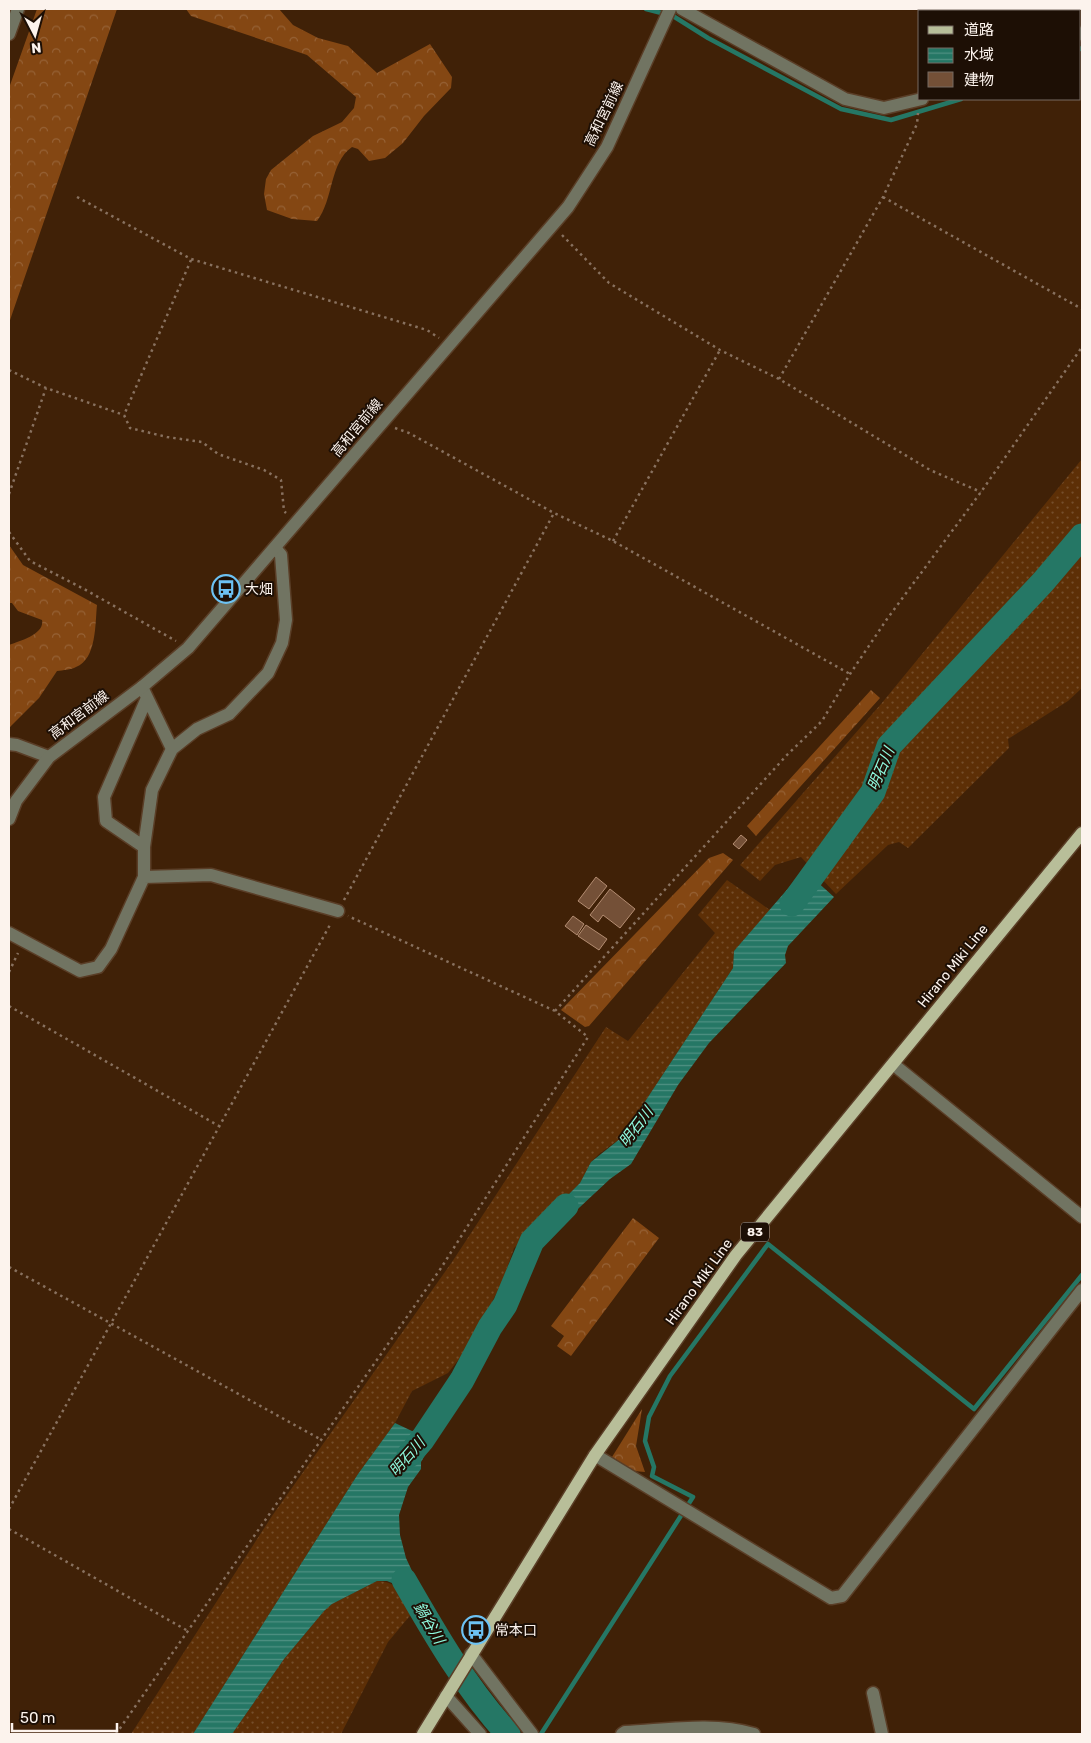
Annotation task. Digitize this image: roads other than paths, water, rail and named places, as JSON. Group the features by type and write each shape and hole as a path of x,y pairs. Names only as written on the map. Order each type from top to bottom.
{"main road":[{"name":"Hirano Miki Line","path":"422,1734 595,1455 736,1255 1082,833"}],"street":[{"path":"9,34 18,9"},
{"name":"高和宮前線","path":"9,819 16,801 49,757 145,693 188,648 568,207 607,147 670,9"},
{"path":"682,9 845,99 884,108 918,100"},
{"path":"9,932 80,971 98,967 111,949 144,877 144,847 152,790 172,749 197,728 229,714 268,673 282,643 286,620 281,555 275,548"},
{"path":"145,693 172,749"},
{"path":"144,847 106,821 104,797 145,693"},
{"path":"9,744 17,745 49,757"},
{"path":"144,877 210,874 338,911"},
{"path":"892,1064 1082,1217"},
{"path":"595,1455 831,1598 842,1596 1082,1290"},
{"path":"469,1657 532,1734"},
{"path":"448,1692 480,1734"},
{"path":"873,1693 877,1733"},
{"path":"622,1734 625,1732 700,1728 739,1730 754,1734"}],"water":[{"path":"804,870 834,897 788,946 785,955 786,963 709,1043 678,1085 631,1164 610,1179 550,1235 540,1227 556,1207 580,1183 591,1162 621,1138 733,968 734,951"},
{"path":"395,1423 412,1431 425,1428 435,1430 437,1435 421,1462 421,1469 408,1487 399,1515 400,1535 406,1558 428,1605 413,1612 397,1585 387,1581 377,1581 332,1604 284,1659 232,1734 193,1734 358,1474"}],"waterway":[{"path":"646,9 673,16 708,38 841,109 891,120 958,100"},
{"name":"明石川","path":"792,904 873,792 889,746 1043,582 1082,536"},
{"name":"明石川","path":"409,1455 422,1440 462,1380 490,1327 505,1305 532,1241 566,1206"},
{"path":"541,1734 693,1497 652,1476 654,1467 645,1441 649,1417 670,1376 768,1244 974,1409 1082,1275"},
{"name":"鍋谷川","path":"404,1580 439,1640 465,1679 508,1734"}],"place":[{"name":"大畑","path":"226,589"},
{"name":"常本口","path":"476,1630"}]}
